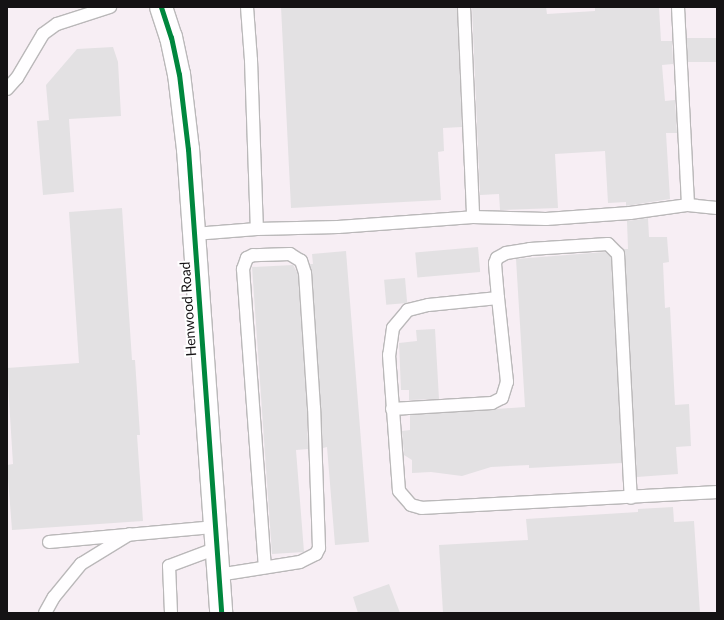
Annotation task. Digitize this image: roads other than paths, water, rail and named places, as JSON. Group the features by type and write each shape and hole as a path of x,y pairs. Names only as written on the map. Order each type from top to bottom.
{"street":[{"name":"Henwood Road","path":"161,7 171,37 179,74 194,234 221,613"}],"lane":[{"path":"7,90 18,78 43,34 57,24 110,7"},
{"path":"247,7 251,60 257,229"},
{"path":"464,7 474,217"},
{"path":"678,7 688,205"},
{"path":"194,234 257,229 298,230 474,217 546,219 630,213 688,205 717,208"},
{"path":"392,409 492,403 502,398 507,382 495,263 501,255 603,242 616,249 618,254 632,498"},
{"path":"218,575 300,562 316,554 319,548 314,408 305,273 301,261 290,254 253,255 247,258 244,269 265,567"},
{"path":"498,298 428,305 408,310 402,315 393,328 389,344 392,409 399,491 407,502 417,508 632,498 717,492"},
{"path":"49,542 133,533 215,527"},
{"path":"45,613 54,597 81,564 133,533"},
{"path":"171,613 169,566 217,548"}]}
